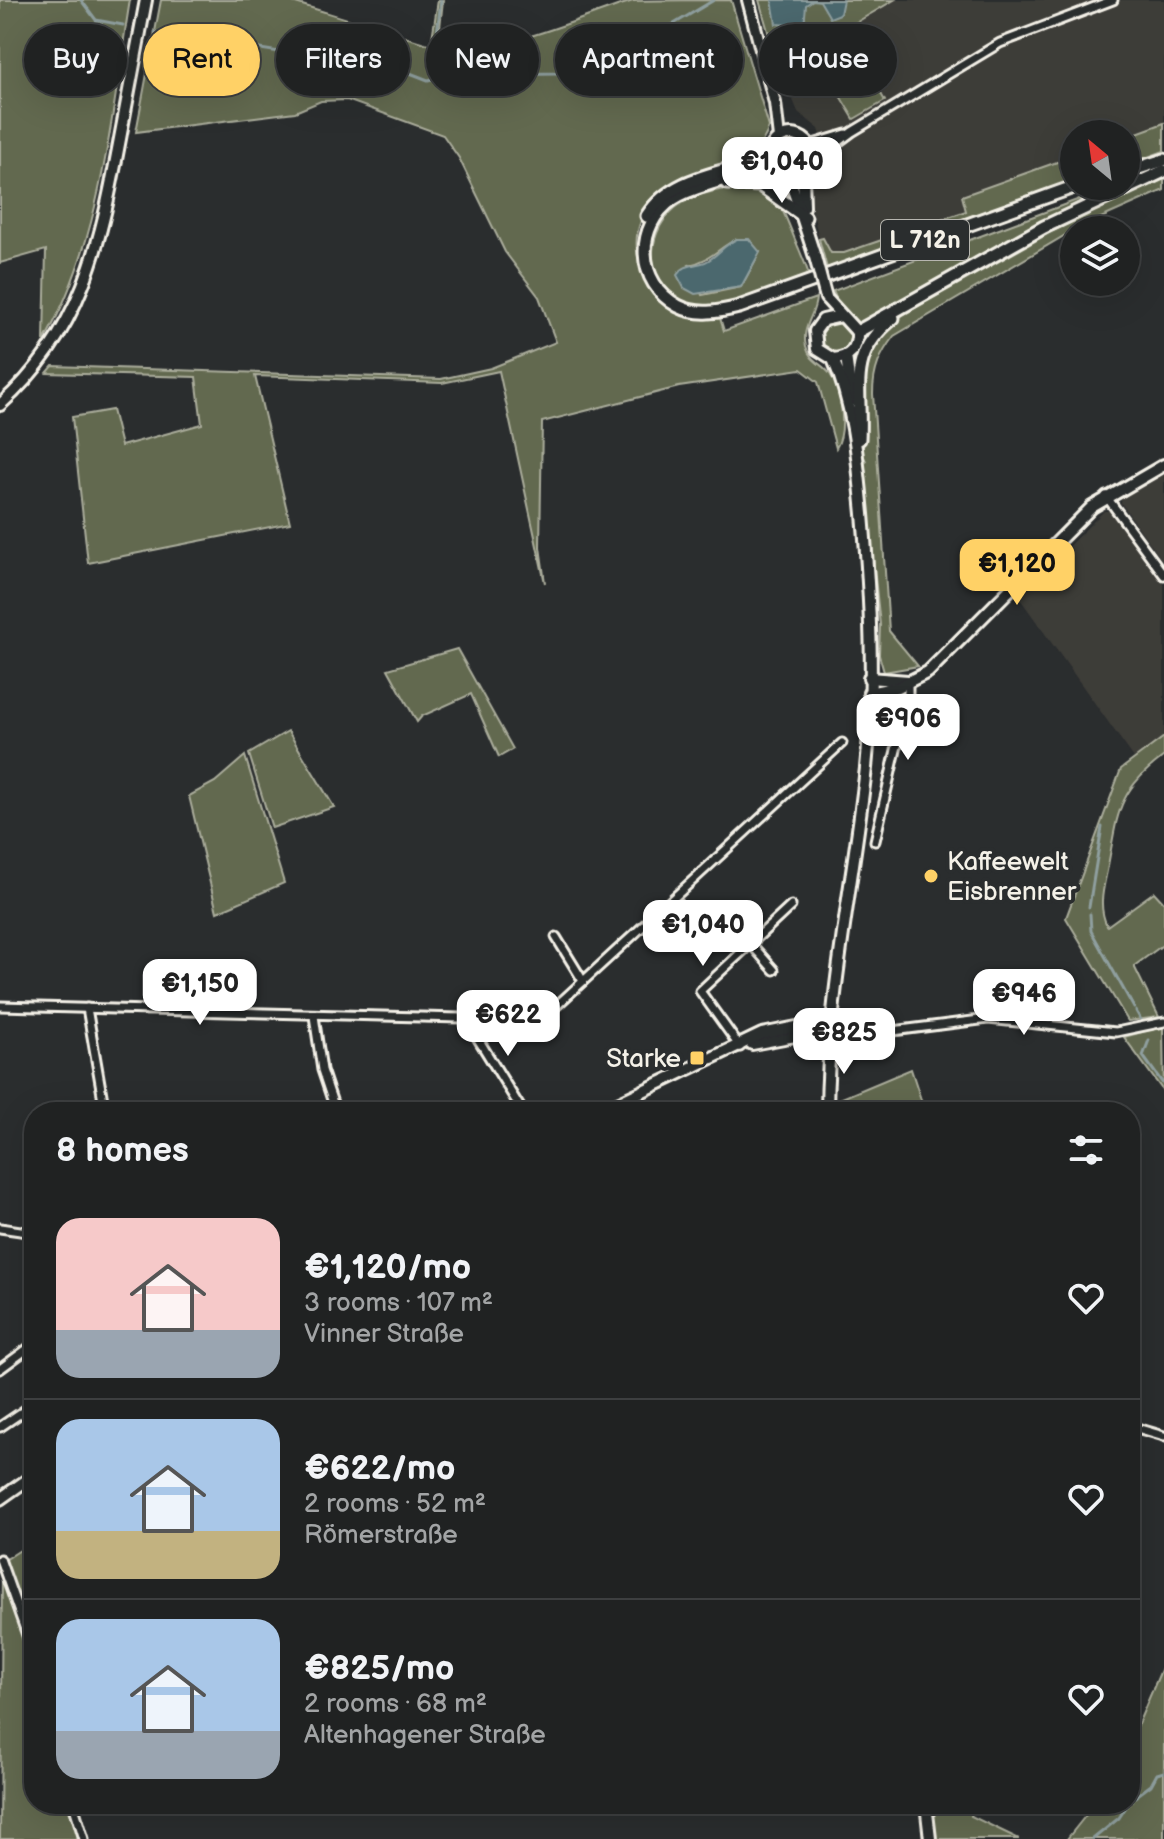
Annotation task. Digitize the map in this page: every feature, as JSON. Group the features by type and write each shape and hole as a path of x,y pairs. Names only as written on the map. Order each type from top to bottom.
{"main road":[{"path":"0,405 55,342 89,275 105,219 146,0"},
{"path":"748,0 775,103 779,138"},
{"path":"775,103 794,135 810,145 813,161 803,176 805,217"},
{"path":"637,260 642,227 659,200 690,181 762,159 779,138 794,135"},
{"path":"769,150 772,171"},
{"path":"1140,168 1164,160"},
{"path":"699,187 756,170 772,171 790,180 805,217 826,298 823,320 815,331 814,340 822,354 833,359 846,356 855,347 857,332"},
{"path":"857,332 1044,227 1164,171"},
{"path":"790,180 803,176"},
{"path":"699,187 736,182 760,185 805,217"},
{"name":"L 712n","path":"699,187 673,199 648,226 644,260 661,293 679,306 718,312 788,290 1060,192"},
{"path":"826,298 857,332"},
{"path":"827,1102 831,1020 866,768 868,590 858,453 857,379 861,359 880,328 919,298"},
{"path":"823,320 841,316"},
{"path":"846,356 859,439"},
{"path":"833,359 858,453"},
{"path":"869,693 908,681 936,665 1106,496 1164,465"},
{"path":"869,678 908,681"},
{"path":"621,1102 774,1030 831,1020"},
{"path":"740,1047 795,1036 829,1039"},
{"path":"0,1499 24,1482"},
{"path":"927,1814 930,1839"}],"street":[{"path":"813,161 852,132 1000,43 1113,0"},
{"path":"810,145 852,132"},
{"path":"1106,496 1164,575"},
{"path":"875,841 908,698 908,681"},
{"path":"0,1006 467,1021 534,1020 544,1016 583,981 842,743"},
{"path":"740,1047 700,991 791,906"},
{"path":"556,937 583,981"},
{"path":"751,944 774,970"},
{"path":"87,1008 103,1102"},
{"path":"314,1016 322,1070 333,1102"},
{"path":"829,1039 988,1019 1116,1032 1164,1022"},
{"path":"831,1020 877,1032"},
{"path":"467,1021 517,1102"},
{"path":"0,1228 24,1232"},
{"path":"0,1369 24,1351"},
{"path":"0,1427 24,1411"},
{"path":"1140,1429 1164,1436"},
{"path":"0,1559 24,1627"},
{"path":"76,1814 84,1839"}],"shaded area":[{"path":"894,0 1164,0 1164,123 1140,132 1140,120 1060,120 1060,161 962,196 967,211 844,253 831,253 823,238 819,239 808,191 829,162 819,129 798,112 791,96 878,96 885,101 882,96 897,96 897,24 853,24"},
{"path":"1164,473 1164,563 1121,503 1122,496"},
{"path":"1104,511 1112,511 1164,584 1164,737 1134,758 1018,596"}],"green space":[{"path":"0,0 130,0 126,24 24,24 24,96 115,96 102,175 80,260 44,341 46,250 0,263"},
{"path":"161,0 286,0 363,24 276,24 276,96 410,96 410,38 426,43 426,96 539,96 539,34 555,28 555,96 743,96 743,40 769,127 763,140 731,168 654,202 639,228 638,256 648,282 668,305 692,317 720,318 724,331 816,298 805,339 810,356 830,374 838,390 842,422 836,448 818,382 801,369 679,387 542,422 540,547 545,583 499,371 442,383 255,376 290,523 88,563 72,417 112,410 121,446 202,424 196,377 47,373 53,366 441,379 491,368 556,342 539,297 505,252 459,158 443,135 347,100 321,101 295,112 136,132 143,95 260,96 260,24 156,24"},
{"path":"438,0 443,0 440,24 434,24"},
{"path":"731,0 738,24 567,24 633,1"},
{"path":"759,0 894,0 853,24 766,24"},
{"path":"840,96 882,96 885,101 854,119"},
{"path":"1164,123 1164,151 1140,160 1140,132"},
{"path":"791,141 803,146 808,158 803,170 791,175 779,170 774,158 779,146"},
{"path":"1060,161 1060,189 828,272 819,239 823,238 831,253 844,253 966,211 962,196"},
{"path":"1164,177 1164,190 1106,216 1084,216 1117,200 1140,200 1140,189"},
{"path":"733,187 762,192 778,204 810,278 795,285 791,282 783,285 782,289 726,308 692,307 665,290 657,277 653,248 657,234 675,208 702,194","holes":["737,239 760,252 741,287 702,295 689,265 703,261"]},
{"path":"1082,200 859,326 838,303 833,291"},
{"path":"1060,228 1060,238 894,336 878,363 873,394 889,631 918,666 884,672 879,655 880,625 863,463 866,461 863,455 861,401 865,360 886,328 903,315"},
{"path":"836,322 848,326 852,338 848,350 836,354 824,350 820,338 824,326"},
{"path":"457,649 513,749 499,757 471,694 422,716 417,722 388,669"},
{"path":"288,731 334,807 272,828 249,754"},
{"path":"1164,737 1164,756 1136,782 1121,806 1103,892 1102,905 1107,926 1154,892 1164,903 1164,944 1134,966 1159,1017 1128,1021 1066,918 1121,769"},
{"path":"245,756 284,883 217,912 189,796 215,782"},
{"path":"1164,1026 1163,1030 1164,1092 1124,1037"},
{"path":"911,1069 922,1102 835,1102"},
{"path":"24,1548 24,1615 5,1560"},
{"path":"2,1572 24,1637 24,1814 74,1814 81,1839 0,1839"},
{"path":"1164,1663 1164,1839 1067,1839 1087,1814 1140,1814 1140,1719"},
{"path":"931,1814 972,1814 1019,1839 935,1839"}],"water":[{"path":"772,0 813,0 806,5 804,24 776,24"},
{"path":"813,0 843,0 840,14 830,18 820,1"},
{"path":"737,239 749,239 760,252 741,287 695,294 684,288 677,275 680,271 709,260"}],"waterway":[{"path":"81,0 96,20 118,24"},
{"path":"438,24 441,0"},
{"path":"260,49 410,73 428,80 450,75 558,73 569,69 602,67 714,0"},
{"path":"1089,907 1102,827"},
{"path":"1090,914 1091,931 1134,1008"},
{"path":"1136,1011 1141,1020"},
{"path":"1149,1040 1143,1056 1164,1085"},
{"path":"1140,1793 1151,1785 1157,1774 1164,1772"},
{"path":"1093,1839 1122,1814"}],"place":[{"name":"Kaffeewelt Eisbrenner","path":"931,876"},
{"name":"Starke","path":"697,1058"}]}
